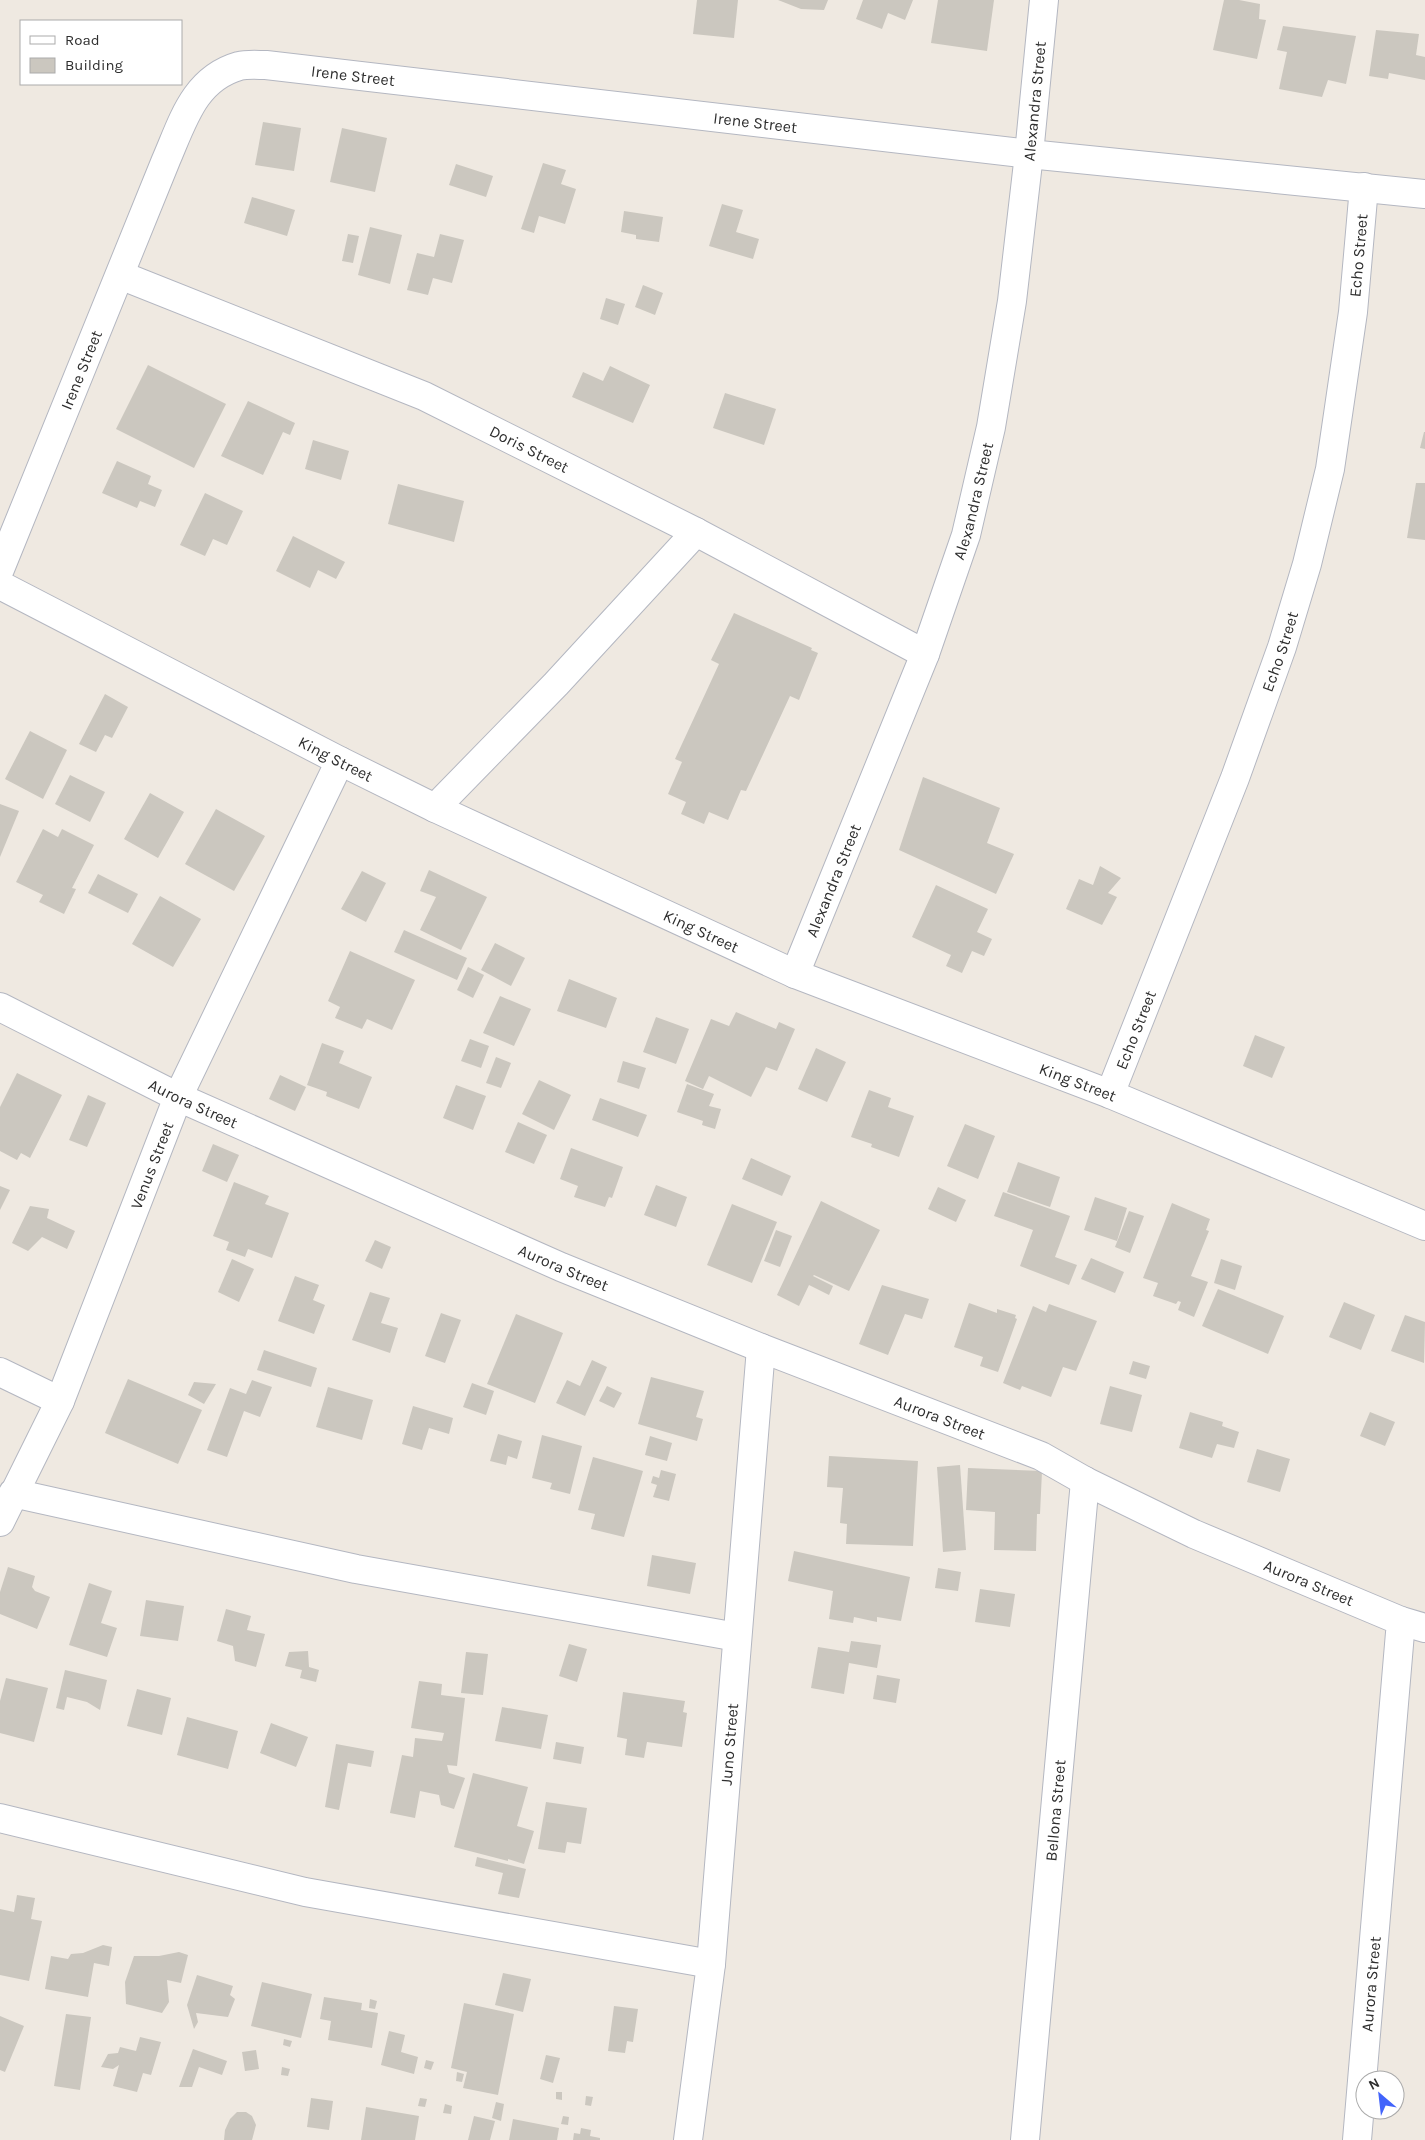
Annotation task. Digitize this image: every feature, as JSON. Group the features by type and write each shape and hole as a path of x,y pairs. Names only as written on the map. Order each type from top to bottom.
{"street":[{"name":"Alexandra Street","path":"796,974 925,654 966,535 992,426 1012,301 1044,0"},
{"name":"Irene Street","path":"0,569 188,109 201,88 219,75 241,66 266,65 1029,154"},
{"path":"1029,154 1425,194"},
{"name":"Echo Street","path":"1110,1094 1235,778 1282,648 1307,564 1330,469 1353,312 1364,187"},
{"name":"Doris Street","path":"120,275 424,396 696,532 925,654"},
{"path":"435,808 556,684 696,532"},
{"name":"King Street","path":"0,585 340,762 435,808 796,974 1110,1094 1425,1226"},
{"name":"Venus Street","path":"0,1522 60,1401 178,1097 340,762"},
{"name":"Aurora Street","path":"0,1006 178,1097 561,1267 761,1348 1041,1456 1194,1534 1413,1624 1358,2140"},
{"name":"Juno Street","path":"688,2140 711,1964 761,1348"},
{"path":"0,1372 60,1401"},
{"name":"Bellona Street","path":"1025,2140 1085,1480"},
{"path":"13,1493 356,1569 737,1637"},
{"path":"0,1818 305,1892 711,1964"}],"building":[{"path":"697,0 738,0 734,38 693,34"},
{"path":"778,0 828,0 824,10 801,9"},
{"path":"863,0 913,0 905,20 888,13 882,29 856,19"},
{"path":"938,0 994,0 987,51 931,43"},
{"path":"1224,0 1239,0 1260,4 1259,19 1266,20 1257,59 1213,50"},
{"path":"1283,26 1356,36 1346,84 1328,80 1322,97 1279,89 1287,52 1277,50"},
{"path":"1376,30 1419,34 1416,55 1425,57 1425,80 1389,73 1388,79 1369,76"},
{"path":"263,122 301,128 294,171 255,165"},
{"path":"342,128 387,138 375,192 330,182"},
{"path":"543,163 566,170 561,184 576,189 565,224 539,216 534,233 521,229"},
{"path":"456,164 493,176 486,197 449,185"},
{"path":"252,197 295,210 287,236 244,223"},
{"path":"722,204 743,210 736,232 759,239 753,259 709,246"},
{"path":"624,211 663,217 659,242 636,239 636,235 621,232"},
{"path":"370,227 402,235 390,284 358,275"},
{"path":"348,234 359,236 353,263 342,261"},
{"path":"440,234 464,240 452,283 433,278 428,295 407,290 417,253 434,257"},
{"path":"643,285 663,293 655,315 635,307"},
{"path":"606,298 625,304 618,325 600,319"},
{"path":"148,365 226,404 194,468 116,429"},
{"path":"610,366 650,385 633,423 572,397 583,372 603,381"},
{"path":"725,393 776,409 764,445 713,428"},
{"path":"248,401 295,423 290,435 283,432 263,475 221,456"},
{"path":"1425,432 1425,449 1420,448"},
{"path":"313,440 349,451 341,480 305,469"},
{"path":"117,461 151,476 148,484 162,490 155,507 140,501 137,508 102,493"},
{"path":"1416,483 1425,483 1425,540 1407,538"},
{"path":"398,484 464,501 454,542 388,524"},
{"path":"205,493 243,511 227,545 213,539 205,556 180,545"},
{"path":"293,536 345,562 336,579 318,570 310,588 276,571"},
{"path":"734,613 812,648 811,650 818,653 799,700 790,696 746,791 741,790 728,820 709,812 704,824 681,814 686,802 668,794 682,762 675,759 719,664 711,660"},
{"path":"105,694 128,707 112,738 105,735 96,752 79,744"},
{"path":"30,731 67,750 43,799 5,779"},
{"path":"70,775 105,792 90,822 55,804"},
{"path":"923,777 1000,808 987,843 1014,854 996,894 899,850"},
{"path":"150,793 184,812 158,858 124,839"},
{"path":"0,804 19,811 0,857"},
{"path":"216,809 265,836 234,891 185,864"},
{"path":"43,829 58,837 62,829 94,845 72,888 76,889 64,914 39,902 43,895 16,882"},
{"path":"1100,866 1121,878 1108,893 1117,897 1102,925 1066,909 1079,879 1093,885"},
{"path":"429,870 487,897 461,950 420,930 436,897 420,891"},
{"path":"362,871 386,883 366,922 341,909"},
{"path":"98,874 138,894 128,913 88,893"},
{"path":"936,885 988,909 977,932 992,939 984,956 972,951 962,973 946,966 951,955 912,937"},
{"path":"160,896 201,919 173,967 132,944"},
{"path":"404,930 467,958 457,980 394,952"},
{"path":"495,943 525,958 511,986 481,970"},
{"path":"350,951 415,980 392,1030 367,1019 362,1029 335,1018 340,1007 328,1001"},
{"path":"468,967 484,975 473,998 457,990"},
{"path":"569,979 617,998 606,1028 557,1011"},
{"path":"500,996 531,1009 514,1046 483,1033"},
{"path":"736,1012 776,1029 779,1022 795,1029 777,1071 766,1067 751,1097 709,1076 703,1089 685,1081 711,1019 729,1026"},
{"path":"656,1017 689,1029 676,1064 643,1052"},
{"path":"1255,1035 1285,1047 1272,1078 1243,1066"},
{"path":"470,1039 489,1046 481,1068 461,1061"},
{"path":"322,1043 344,1051 339,1063 372,1077 359,1109 326,1096 327,1092 307,1085"},
{"path":"816,1048 846,1062 827,1102 798,1089"},
{"path":"496,1057 511,1063 501,1088 486,1083"},
{"path":"623,1061 646,1068 639,1089 617,1082"},
{"path":"17,1073 62,1095 30,1158 21,1153 17,1160 0,1151 0,1107"},
{"path":"280,1075 306,1087 295,1111 269,1099"},
{"path":"539,1080 571,1095 554,1130 522,1114"},
{"path":"687,1084 714,1094 709,1106 721,1109 715,1129 702,1125 703,1121 677,1112"},
{"path":"456,1085 486,1096 473,1130 443,1118"},
{"path":"869,1090 891,1098 888,1107 914,1116 899,1157 871,1147 872,1144 851,1137"},
{"path":"88,1095 106,1103 87,1147 69,1140"},
{"path":"600,1098 647,1115 638,1137 592,1120"},
{"path":"518,1122 547,1135 534,1164 505,1152"},
{"path":"965,1124 995,1136 978,1179 947,1166"},
{"path":"213,1144 239,1155 227,1182 202,1171"},
{"path":"571,1148 623,1167 612,1198 609,1197 605,1207 574,1197 578,1186 560,1179"},
{"path":"751,1158 791,1176 782,1196 742,1179"},
{"path":"1018,1162 1060,1177 1050,1207 1007,1192"},
{"path":"234,1182 269,1196 265,1204 289,1213 272,1258 248,1249 245,1257 226,1250 229,1242 213,1236"},
{"path":"656,1185 687,1197 676,1227 644,1215"},
{"path":"0,1186 10,1190 0,1210"},
{"path":"938,1187 966,1200 956,1222 928,1209"},
{"path":"1003,1192 1070,1216 1055,1257 1077,1265 1069,1285 1020,1266 1033,1230 994,1216"},
{"path":"1095,1197 1127,1208 1117,1241 1084,1230"},
{"path":"821,1201 880,1230 849,1291 814,1275 833,1286 829,1295 809,1285 799,1306 777,1295"},
{"path":"1172,1203 1210,1219 1206,1230 1209,1231 1191,1276 1208,1282 1194,1317 1178,1310 1181,1302 1178,1301 1176,1304 1153,1296 1158,1283 1143,1278"},
{"path":"732,1204 777,1222 752,1283 707,1265"},
{"path":"30,1206 49,1209 47,1218 75,1231 67,1249 42,1237 28,1251 12,1243"},
{"path":"1129,1211 1144,1216 1130,1253 1115,1247"},
{"path":"776,1230 792,1236 780,1267 764,1261"},
{"path":"375,1240 391,1247 382,1269 365,1261"},
{"path":"1091,1258 1124,1272 1115,1293 1081,1279"},
{"path":"232,1259 254,1269 239,1302 218,1292"},
{"path":"1221,1259 1242,1266 1235,1290 1214,1283"},
{"path":"295,1276 319,1285 313,1300 325,1305 314,1334 278,1321"},
{"path":"882,1285 929,1299 922,1319 905,1314 888,1355 859,1344"},
{"path":"1218,1289 1284,1316 1268,1354 1202,1326"},
{"path":"370,1292 390,1298 381,1323 398,1328 390,1353 352,1340"},
{"path":"1344,1302 1375,1315 1361,1350 1329,1337"},
{"path":"969,1303 997,1313 997,1309 1016,1315 1015,1318 1017,1319 998,1372 980,1366 983,1357 954,1347"},
{"path":"1049,1304 1097,1321 1076,1371 1063,1367 1051,1397 1022,1386 1020,1390 1003,1383 1033,1306 1046,1312"},
{"path":"441,1313 461,1320 445,1363 425,1356"},
{"path":"516,1314 563,1333 535,1403 487,1384"},
{"path":"1405,1315 1425,1322 1424,1363 1391,1351"},
{"path":"264,1350 317,1368 311,1387 257,1370"},
{"path":"592,1360 607,1367 585,1416 556,1403 567,1380 580,1386"},
{"path":"1133,1361 1150,1366 1146,1379 1129,1374"},
{"path":"651,1377 704,1391 696,1417 703,1419 697,1441 638,1424"},
{"path":"128,1379 202,1410 178,1464 105,1433"},
{"path":"252,1380 272,1387 260,1417 244,1411 227,1457 207,1450 230,1388 246,1394"},
{"path":"194,1382 216,1384 204,1404 188,1395"},
{"path":"472,1383 494,1391 486,1415 463,1407"},
{"path":"607,1386 622,1393 614,1408 599,1401"},
{"path":"1110,1386 1142,1395 1132,1432 1100,1424"},
{"path":"328,1387 373,1400 362,1440 316,1427"},
{"path":"413,1406 453,1418 449,1434 429,1428 422,1450 402,1444"},
{"path":"1190,1412 1223,1422 1222,1426 1239,1432 1234,1448 1217,1444 1212,1458 1179,1448"},
{"path":"1370,1412 1395,1422 1385,1446 1360,1436"},
{"path":"498,1434 522,1441 517,1459 508,1456 506,1465 490,1461"},
{"path":"542,1435 582,1446 570,1494 550,1489 552,1483 532,1478"},
{"path":"650,1436 672,1443 667,1461 645,1455"},
{"path":"1257,1449 1290,1459 1280,1492 1247,1482"},
{"path":"829,1456 918,1461 913,1546 846,1544 847,1524 840,1523 843,1488 827,1487"},
{"path":"593,1457 643,1471 624,1537 591,1529 595,1514 578,1510"},
{"path":"960,1465 966,1550 943,1552 937,1467"},
{"path":"968,1468 1042,1471 1040,1514 1037,1514 1036,1551 994,1550 995,1512 966,1510"},
{"path":"661,1470 676,1474 669,1501 653,1497 657,1485 651,1483 653,1476 659,1478"},
{"path":"794,1551 910,1577 901,1621 877,1617 877,1622 854,1617 853,1623 829,1619 833,1591 788,1581"},
{"path":"652,1555 696,1563 690,1594 647,1586"},
{"path":"8,1567 35,1576 32,1587 35,1591 50,1597 37,1629 0,1614 0,1592"},
{"path":"938,1568 961,1572 958,1591 935,1588"},
{"path":"89,1583 112,1591 101,1623 117,1628 107,1657 69,1645"},
{"path":"980,1589 1015,1594 1010,1627 975,1622"},
{"path":"146,1600 184,1606 178,1641 140,1636"},
{"path":"226,1609 251,1616 247,1630 265,1634 256,1667 235,1661 233,1646 217,1641"},
{"path":"851,1641 881,1645 877,1668 849,1663 844,1694 811,1688 818,1647 849,1652"},
{"path":"569,1644 587,1649 577,1682 559,1676"},
{"path":"308,1651 309,1667 319,1670 316,1682 300,1678 302,1670 285,1666 289,1652"},
{"path":"466,1652 488,1654 483,1695 461,1693"},
{"path":"65,1670 107,1680 100,1710 87,1702 67,1697 64,1710 56,1708"},
{"path":"877,1675 900,1679 896,1703 873,1699"},
{"path":"6,1678 48,1688 34,1742 0,1733 0,1701"},
{"path":"419,1681 442,1684 441,1695 465,1698 457,1766 447,1765 449,1773 465,1778 454,1809 441,1805 439,1795 420,1791 415,1818 390,1813 402,1755 413,1757 415,1738 442,1741 444,1733 411,1728"},
{"path":"137,1689 171,1698 162,1735 127,1726"},
{"path":"623,1692 685,1701 683,1712 687,1713 682,1747 647,1742 644,1758 625,1755 627,1739 617,1737"},
{"path":"502,1707 548,1715 541,1749 495,1741"},
{"path":"187,1717 238,1731 228,1769 177,1755"},
{"path":"271,1723 308,1737 296,1767 260,1753"},
{"path":"556,1742 584,1747 581,1764 553,1759"},
{"path":"336,1744 374,1751 371,1767 348,1763 339,1810 325,1807"},
{"path":"473,1773 528,1787 517,1826 534,1831 524,1864 454,1847"},
{"path":"546,1802 587,1808 581,1844 567,1842 565,1853 538,1849"},
{"path":"477,1857 526,1869 519,1898 498,1894 503,1873 475,1866"},
{"path":"17,1895 35,1898 31,1919 42,1921 29,1981 0,1975 0,1909 14,1912"},
{"path":"103,1945 112,1947 109,1966 94,1963 88,1997 45,1989 51,1956 68,1959 71,1954 83,1953"},
{"path":"179,1952 188,1955 181,1983 167,1980 169,2002 162,2013 126,2004 125,1982 134,1956 159,1956"},
{"path":"503,1973 531,1979 523,2012 495,2005"},
{"path":"197,1975 233,1986 230,1995 235,1999 228,2017 196,2013 198,2022 194,2029 187,2005"},
{"path":"262,1982 312,1994 301,2038 251,2026"},
{"path":"324,1997 362,2003 361,2010 378,2013 372,2048 328,2040 331,2021 320,2019"},
{"path":"370,1999 377,2001 375,2009 369,2008"},
{"path":"464,2003 514,2014 498,2095 463,2088 467,2072 451,2068"},
{"path":"614,2006 638,2009 633,2042 627,2041 625,2053 608,2051"},
{"path":"66,2014 91,2017 80,2090 54,2086"},
{"path":"0,2016 24,2026 5,2072 0,2070"},
{"path":"389,2031 405,2035 401,2052 418,2057 414,2074 381,2065"},
{"path":"140,2037 161,2042 151,2075 143,2073 137,2092 113,2086 119,2065 113,2069 101,2067 108,2054 118,2053 120,2047 136,2051"},
{"path":"284,2039 292,2041 290,2047 283,2045"},
{"path":"193,2049 227,2061 222,2075 199,2067 192,2087 179,2087"},
{"path":"256,2050 259,2069 245,2071 242,2052"},
{"path":"546,2055 560,2058 553,2083 540,2079"},
{"path":"426,2060 434,2062 431,2070 424,2068"},
{"path":"282,2067 290,2069 288,2076 281,2075"},
{"path":"457,2072 464,2074 462,2082 456,2081"},
{"path":"556,2092 562,2092 562,2100 556,2099"},
{"path":"586,2096 593,2097 591,2106 585,2105"},
{"path":"311,2098 333,2101 329,2130 307,2127"},
{"path":"420,2098 427,2099 425,2107 418,2106"},
{"path":"496,2102 504,2104 501,2121 492,2118"},
{"path":"445,2104 452,2106 451,2114 443,2113"},
{"path":"366,2107 419,2116 415,2140 361,2140"},
{"path":"237,2112 246,2112 252,2116 256,2125 252,2140 224,2140 225,2130 230,2119"},
{"path":"474,2116 495,2121 490,2140 468,2140"},
{"path":"563,2116 569,2117 568,2125 561,2124"},
{"path":"513,2119 559,2128 557,2140 509,2140"},
{"path":"581,2128 591,2130 590,2136 600,2138 600,2140 573,2140 574,2133 580,2134"}]}
